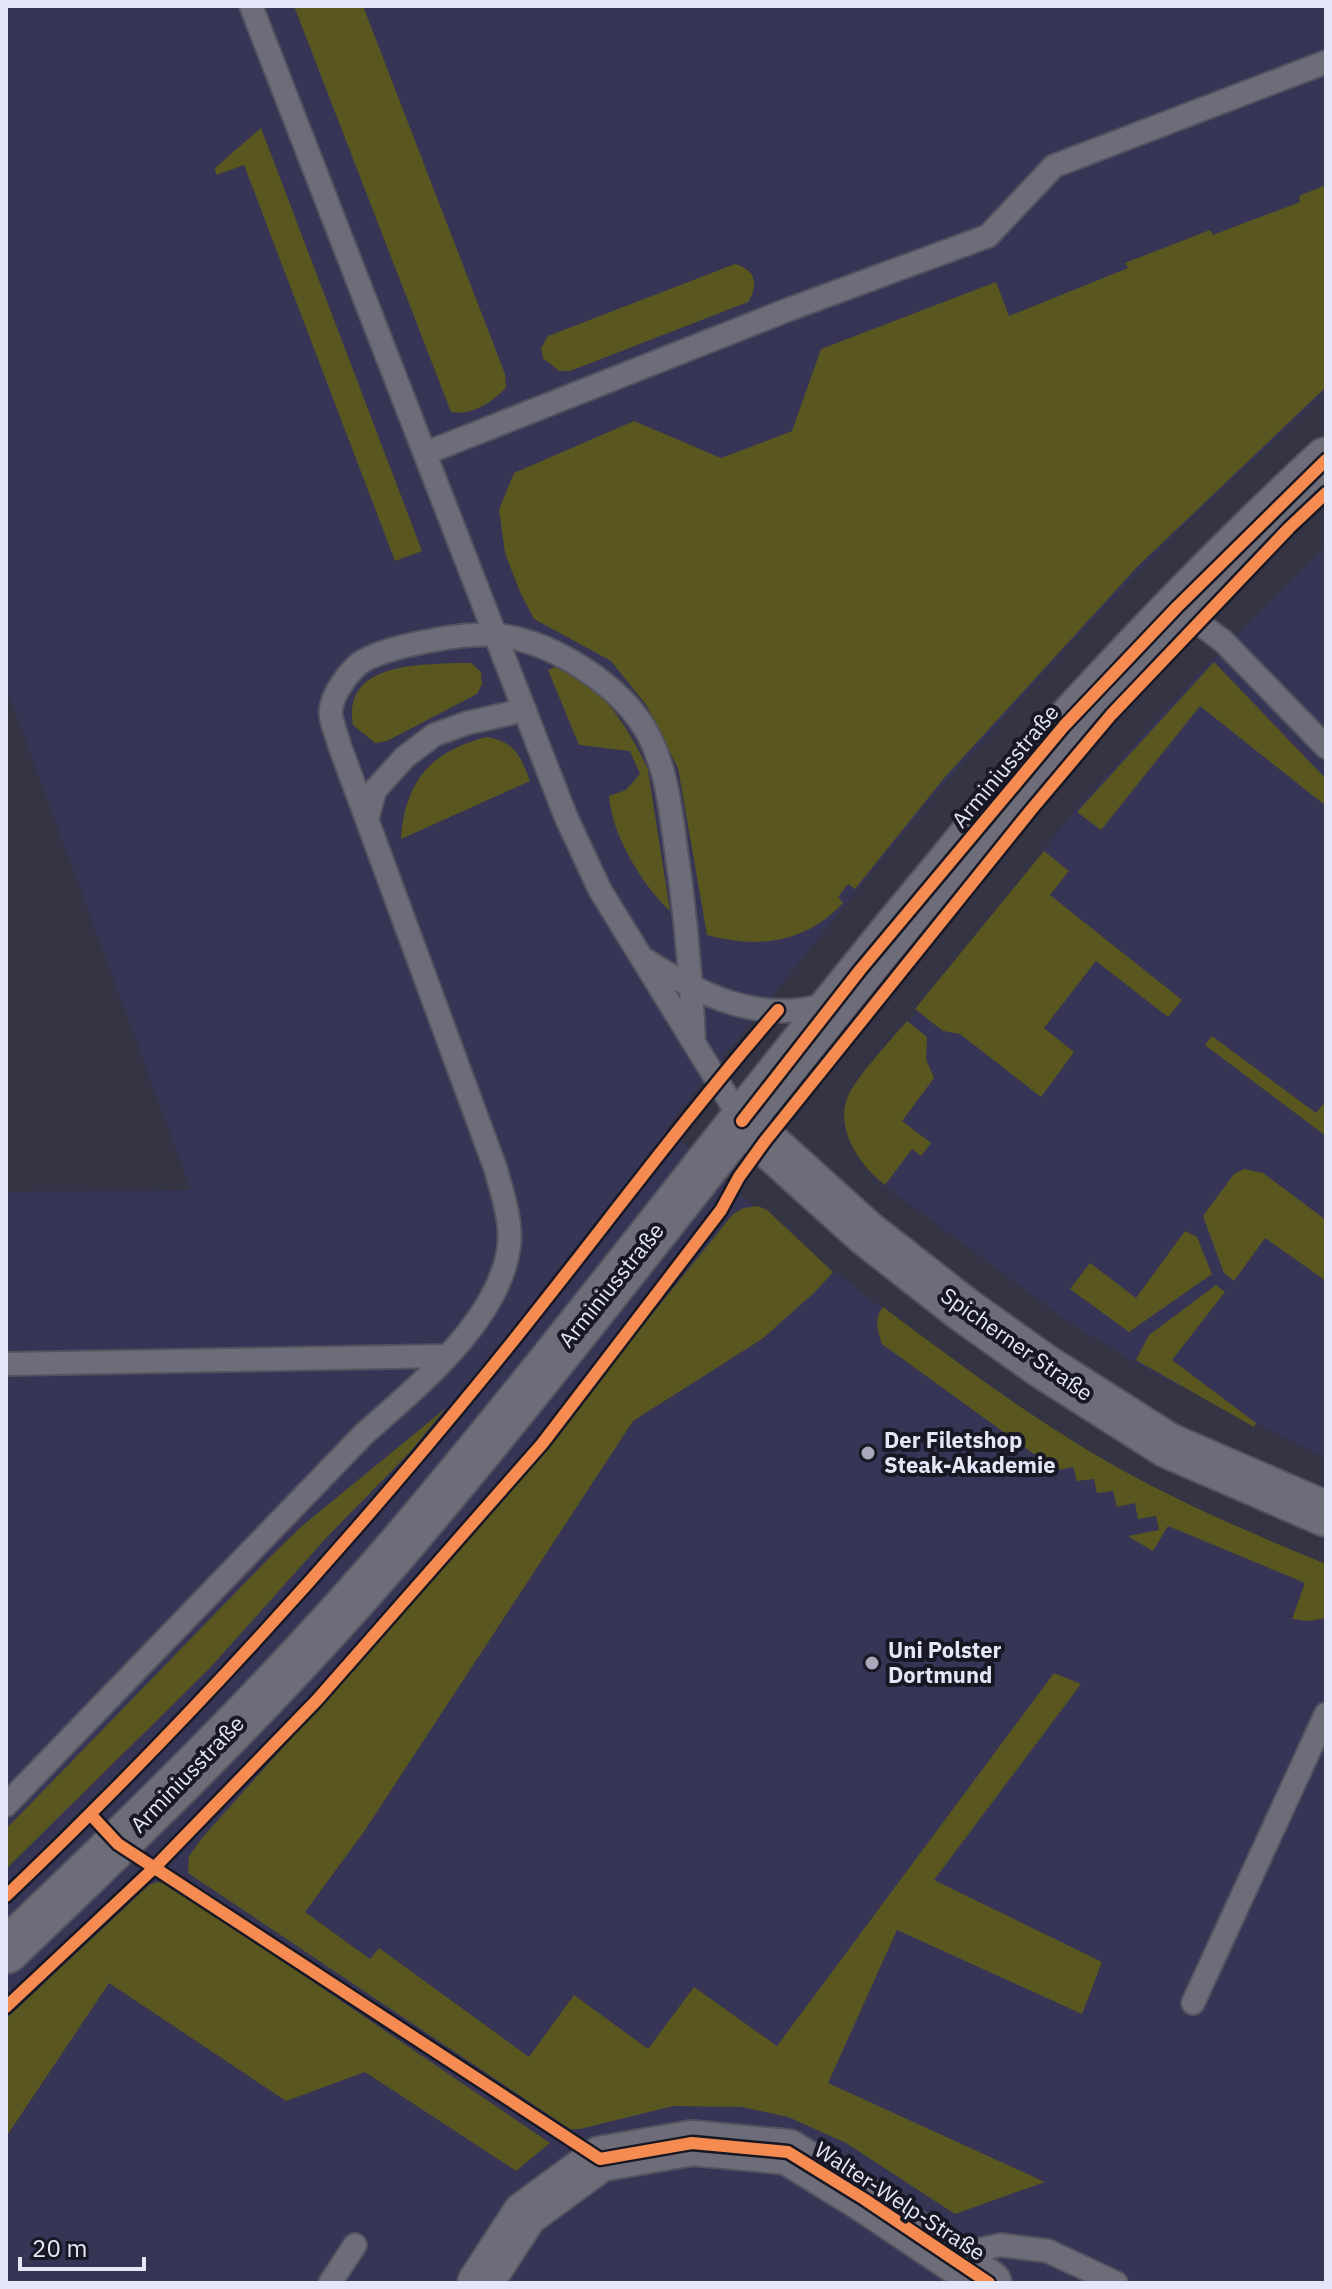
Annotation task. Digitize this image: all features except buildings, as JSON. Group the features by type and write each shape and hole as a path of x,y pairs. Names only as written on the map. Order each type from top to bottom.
{"street":[{"name":"Arminiusstraße","path":"6,1951 118,1844 267,1692 409,1536 835,1001 1064,726 1177,607 1326,460"},
{"name":"Spicherner Straße","path":"742,1121 866,1233 963,1309 1043,1366 1167,1445 1326,1514"},
{"name":"Walter-Welp-Straße","path":"480,2283 525,2214 600,2159 692,2143 788,2152 989,2283"}],"lane":[{"path":"251,6 566,817 600,890 742,1121"},
{"path":"426,453 790,309 988,236 1054,166 1326,62"},
{"path":"1177,607 1223,641 1326,747"},
{"path":"6,1805 353,1445 425,1379 471,1327 499,1286 509,1245 506,1207 495,1167 339,744 330,710 344,680 360,663 385,651 447,638 496,635 530,644 574,662 615,692 633,712 648,735 665,776 682,881 694,1042"},
{"path":"367,819 375,790 405,757 434,735 467,723 525,710"},
{"path":"639,956 690,988 719,1001 778,1010 808,1010 835,1001"},
{"path":"6,1364 445,1356"},
{"path":"1193,2003 1326,1714"},
{"path":"330,2283 355,2245"},
{"path":"949,2256 1001,2245 1048,2251 1116,2283"}],"shaded area":[{"path":"6,6 1326,6 1326,391 1174,534 1071,642 923,808 667,1127 761,1214 1042,1429 1161,1493 1326,1565 1326,2283 6,2283 6,1192 191,1190 6,687"},
{"path":"294,6 363,6 505,374 506,387 481,407 466,412 451,412"},
{"path":"261,128 422,551 395,561 244,165 216,175 215,168"},
{"path":"1326,185 1326,387 1138,566 945,777 855,889 848,884 838,897 843,903 829,916 797,934 763,942 707,935 678,768 647,706 611,661 534,619 520,592 505,553 499,510 514,473 634,421 721,458 792,431 821,349 996,282 1009,316 1128,268 1125,263 1210,230 1213,235 1300,202 1299,196"},
{"path":"735,264 747,270 754,279 754,290 748,302 570,371 559,371 543,358 541,348 548,336"},
{"path":"1326,546 1326,1458 1150,1371 1072,1324 874,1178 850,1144 846,1102 1076,809 1206,666"},
{"path":"1214,662 1326,779 1326,806 1200,706 1101,830 1077,812"},
{"path":"471,663 481,672 482,684 477,694 387,741 375,743 353,725 353,705 359,690 370,680 384,672 401,668"},
{"path":"555,667 585,681 598,693 623,723 648,770 670,911 649,888 630,858 611,811 609,796 626,790 640,774 630,751 579,745 548,670"},
{"path":"487,737 505,743 516,752 530,781 401,839 408,801 424,772 450,751"},
{"path":"1044,851 1069,871 1050,895 1182,1000 1168,1017 1096,961 1044,1028 1074,1052 1041,1097 960,1034 943,1031 915,1009"},
{"path":"907,1021 927,1037 926,1059 934,1078 902,1121 931,1143 921,1156 912,1149 885,1185 858,1157 847,1132 845,1107 860,1077"},
{"path":"1212,1036 1316,1113 1326,1101 1326,1136 1205,1045"},
{"path":"1244,1169 1263,1173 1326,1220 1326,1281 1265,1238 1234,1281 1224,1273 1203,1216 1234,1174"},
{"path":"758,1206 767,1210 833,1272 762,1339 633,1421 363,1833 305,1912 370,1959 379,1948 529,2057 574,1995 648,2049 694,1987 777,2046 1054,1673 1081,1684 934,1880 1102,1962 1082,2014 897,1930 828,2083 1045,2182 955,2214 846,2143 788,2117 742,2107 673,2106 570,2129 188,1873 189,1856 202,1838 490,1515 733,1214"},
{"path":"1185,1231 1197,1237 1212,1274 1129,1332 1070,1289 1090,1263 1136,1298"},
{"path":"1216,1285 1225,1292 1172,1360 1256,1423 1254,1427 1136,1360 1149,1335"},
{"path":"883,1307 1004,1396 1098,1456 1203,1511 1326,1564 1326,1618 1309,1621 1292,1619 1305,1583 1168,1526 1153,1551 1128,1536 1159,1530 1156,1516 1138,1519 1135,1503 1117,1507 1113,1491 1097,1493 1094,1479 1077,1481 1073,1467 1042,1473 1038,1457 882,1344 877,1321"},
{"path":"446,1408 411,1451 327,1537 209,1669 6,1869 6,1829 302,1526"},
{"path":"158,1882 169,1884 550,2143 516,2171 365,2072 286,2101 109,1983 6,2137 6,2019 149,1885"}],"cycle path":[{"path":"742,1121 860,970 1064,726 1177,607 1326,460"},
{"path":"6,2007 154,1868 317,1700 542,1444 721,1210 739,1177 765,1141 1031,810 1111,715 1326,493"},
{"path":"6,1896 195,1707 374,1508 488,1372 703,1099 778,1010"},
{"path":"91,1815 118,1844 600,2159 692,2143 788,2152 989,2283"}],"place":[{"name":"Der Filetshop Steak-Akademie","path":"868,1453"},
{"name":"Uni Polster Dortmund","path":"872,1663"}]}
